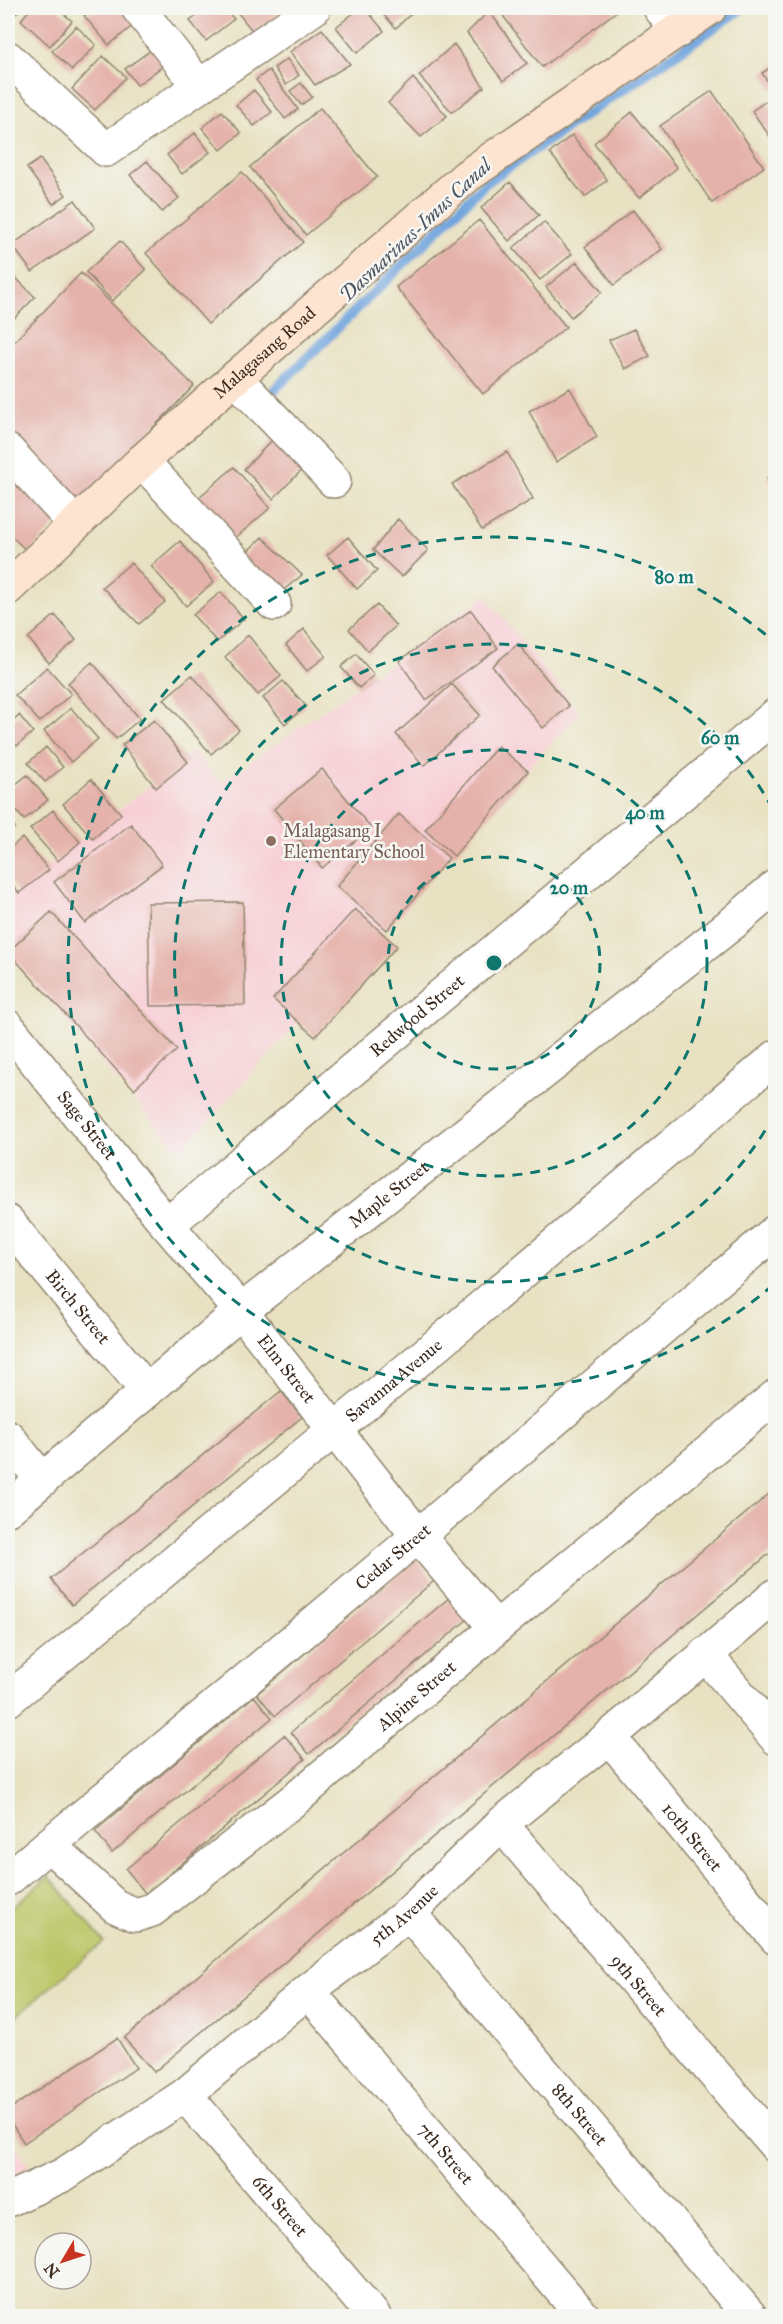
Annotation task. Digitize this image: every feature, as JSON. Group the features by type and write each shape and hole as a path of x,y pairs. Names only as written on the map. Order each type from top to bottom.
{"main road":[{"name":"Malagasang Road","path":"8,588 142,461 467,176 669,19 710,8"}],"street":[{"path":"138,8 199,86"},
{"path":"8,58 106,150 314,8"},
{"path":"235,378 334,481"},
{"path":"8,451 75,524"},
{"path":"142,461 274,604"},
{"name":"Redwood Street","path":"167,1225 776,715"},
{"name":"Maple Street","path":"8,1509 241,1311 734,922 776,886"},
{"name":"Sage Street","path":"8,1027 167,1225"},
{"name":"Savanna Avenue","path":"8,1700 776,1057"},
{"name":"Birch Street","path":"8,1222 147,1391"},
{"name":"Elm Street","path":"167,1225 241,1311 333,1430 495,1628"},
{"name":"Cedar Street","path":"8,1879 418,1536 776,1231"},
{"name":"Alpine Street","path":"49,1845 115,1906 136,1915 152,1910 299,1796 495,1628 776,1396"},
{"path":"8,1437 42,1480"},
{"name":"5th Avenue","path":"8,2200 63,2175 185,2095 308,1991 409,1913 501,1824 609,1737 776,1595"},
{"path":"705,1654 776,1738"},
{"name":"10th Street","path":"609,1737 776,1938"},
{"name":"9th Street","path":"501,1824 776,2146"},
{"name":"8th Street","path":"409,1913 750,2316"},
{"name":"7th Street","path":"308,1991 583,2316"},
{"name":"6th Street","path":"185,2095 374,2316"}],"shaded area":[{"name":"Malagasang I Elementary School","path":"485,596 579,712 180,1152 8,953 8,898 193,751 221,783"},
{"path":"8,2131 29,2168 8,2177"}],"green space":[{"path":"49,1876 104,1942 8,2023 8,1911"}],"building":[{"path":"8,8 21,8 8,22"},
{"path":"31,8 57,8 72,21 50,46 21,20"},
{"path":"95,8 123,8 136,23 109,45 84,16"},
{"path":"207,8 224,8 234,19 206,41 190,21"},
{"path":"234,8 282,8 284,10 254,33"},
{"path":"360,8 365,8 384,31 357,53 336,27"},
{"path":"377,8 417,8 396,28"},
{"path":"497,8 614,8 617,11 542,67"},
{"path":"489,11 527,63 503,81 467,33"},
{"path":"76,26 96,45 72,70 52,51"},
{"path":"322,29 350,64 315,85 290,52"},
{"path":"454,44 484,87 452,112 419,76"},
{"path":"155,47 167,63 137,85 125,69"},
{"path":"103,56 126,77 95,110 72,89"},
{"path":"287,59 299,75 286,85 274,68"},
{"path":"776,64 776,94 762,73"},
{"path":"269,70 298,109 285,119 256,80"},
{"path":"413,78 447,116 421,137 388,103"},
{"path":"301,83 312,97 301,105 290,91"},
{"path":"254,90 272,112 254,126 236,105"},
{"path":"712,91 764,167 712,203 660,126"},
{"path":"766,101 776,115 776,139 773,141 752,111"},
{"path":"320,108 377,177 306,235 250,167"},
{"path":"222,111 241,133 221,150 202,128"},
{"path":"632,112 677,168 639,198 594,143"},
{"path":"195,133 210,152 182,174 167,155"},
{"path":"572,135 607,180 585,197 550,153"},
{"path":"40,159 66,195 53,204 27,168"},
{"path":"147,161 179,198 162,212 130,175"},
{"path":"242,172 303,242 208,324 146,253"},
{"path":"510,182 539,215 509,241 481,208"},
{"path":"75,200 95,228 32,272 12,245"},
{"path":"633,210 662,249 614,285 585,247"},
{"path":"479,220 566,327 483,394 396,287"},
{"path":"544,222 572,254 540,280 513,248"},
{"path":"120,241 146,270 112,301 86,272"},
{"path":"577,262 602,292 571,317 546,287"},
{"path":"8,270 35,297 8,325"},
{"path":"81,273 194,386 70,512 8,450 8,348"},
{"path":"634,329 650,356 625,369 609,340"},
{"path":"570,388 597,437 556,462 529,411"},
{"path":"280,432 311,461 273,499 244,469"},
{"path":"507,452 533,499 482,530 452,484"},
{"path":"234,467 270,508 226,546 191,504"},
{"path":"776,471 776,489 767,478"},
{"path":"8,472 59,520 29,553 8,533"},
{"path":"398,519 428,550 402,577 373,550"},
{"path":"262,537 302,575 275,597 239,560"},
{"path":"348,537 377,571 357,589 327,555"},
{"path":"180,541 214,582 186,606 151,566"},
{"path":"131,563 165,602 139,624 102,587"},
{"path":"221,592 244,619 217,642 193,615"},
{"path":"377,605 396,626 368,651 349,629"},
{"path":"471,610 498,648 426,700 399,661"},
{"path":"55,615 76,640 49,663 28,638"},
{"path":"304,629 326,656 307,671 286,645"},
{"path":"248,635 281,676 258,695 225,657"},
{"path":"518,644 569,706 543,728 492,666"},
{"path":"356,654 374,675 359,688 341,667"},
{"path":"92,662 140,719 116,739 68,683"},
{"path":"47,667 71,694 40,722 15,695"},
{"path":"192,675 239,730 211,754 164,699"},
{"path":"283,681 306,706 285,724 263,698"},
{"path":"452,684 480,715 424,766 396,734"},
{"path":"71,708 98,739 71,762 44,731"},
{"path":"19,715 33,732 17,746 8,735 8,725"},
{"path":"154,720 188,762 156,788 122,745"},
{"path":"498,746 528,771 454,856 425,830"},
{"path":"46,747 63,767 45,782 28,763"},
{"path":"322,769 371,828 322,868 274,809"},
{"path":"27,775 48,800 24,820 8,801 8,791"},
{"path":"91,779 121,814 93,839 63,804"},
{"path":"53,810 80,842 58,861 30,829"},
{"path":"399,814 449,858 387,930 337,886"},
{"path":"8,817 15,827 8,833"},
{"path":"131,824 162,865 85,923 54,882"},
{"path":"22,838 49,870 19,893 8,879 8,850"},
{"path":"243,902 245,1005 150,1006 148,903"},
{"path":"355,909 397,946 315,1037 273,999"},
{"path":"51,912 177,1050 134,1089 8,952"},
{"path":"281,1391 302,1417 72,1605 51,1579"},
{"path":"776,1488 776,1548 154,2072 124,2038"},
{"path":"416,1559 434,1581 275,1716 257,1694"},
{"path":"450,1597 468,1619 309,1754 291,1732"},
{"path":"254,1696 272,1718 112,1853 95,1831"},
{"path":"284,1735 305,1759 146,1894 126,1869"},
{"path":"117,2038 136,2068 24,2143 8,2118 8,2110"}],"waterway":[{"name":"Dasmarinas-Imus Canal","path":"271,393 487,182 743,8"}],"place":[{"name":"Malagasang I Elementary School","path":"271,841"}]}
